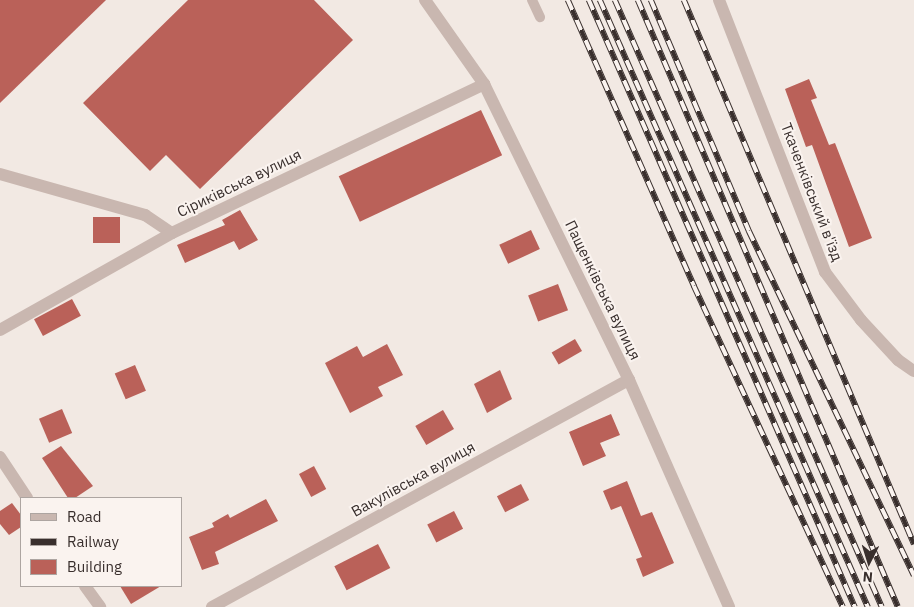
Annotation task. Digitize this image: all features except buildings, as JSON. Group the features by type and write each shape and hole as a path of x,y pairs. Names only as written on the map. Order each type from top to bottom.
{"street":[{"name":"Пащенківська вулиця","path":"425,0 484,84 629,380 729,607"},
{"name":"Ткаченківський в'їзд","path":"719,0 825,272 879,340 898,360 914,370"},
{"name":"Сіриківська вулиця","path":"0,174 145,216 172,233 484,84"},
{"path":"0,330 172,233"},
{"name":"Вакулівська вулиця","path":"212,607 629,380"},
{"path":"0,457 26,497"},
{"path":"86,587 100,607"}],"lane":[{"path":"532,0 540,16"}],"railway":[{"path":"568,0 694,286 843,607"},
{"path":"589,0 855,607"},
{"path":"600,0 868,607"},
{"path":"615,0 882,607"},
{"path":"638,0 898,607"},
{"path":"651,0 749,231 914,576"},
{"path":"684,0 914,544"}]}
